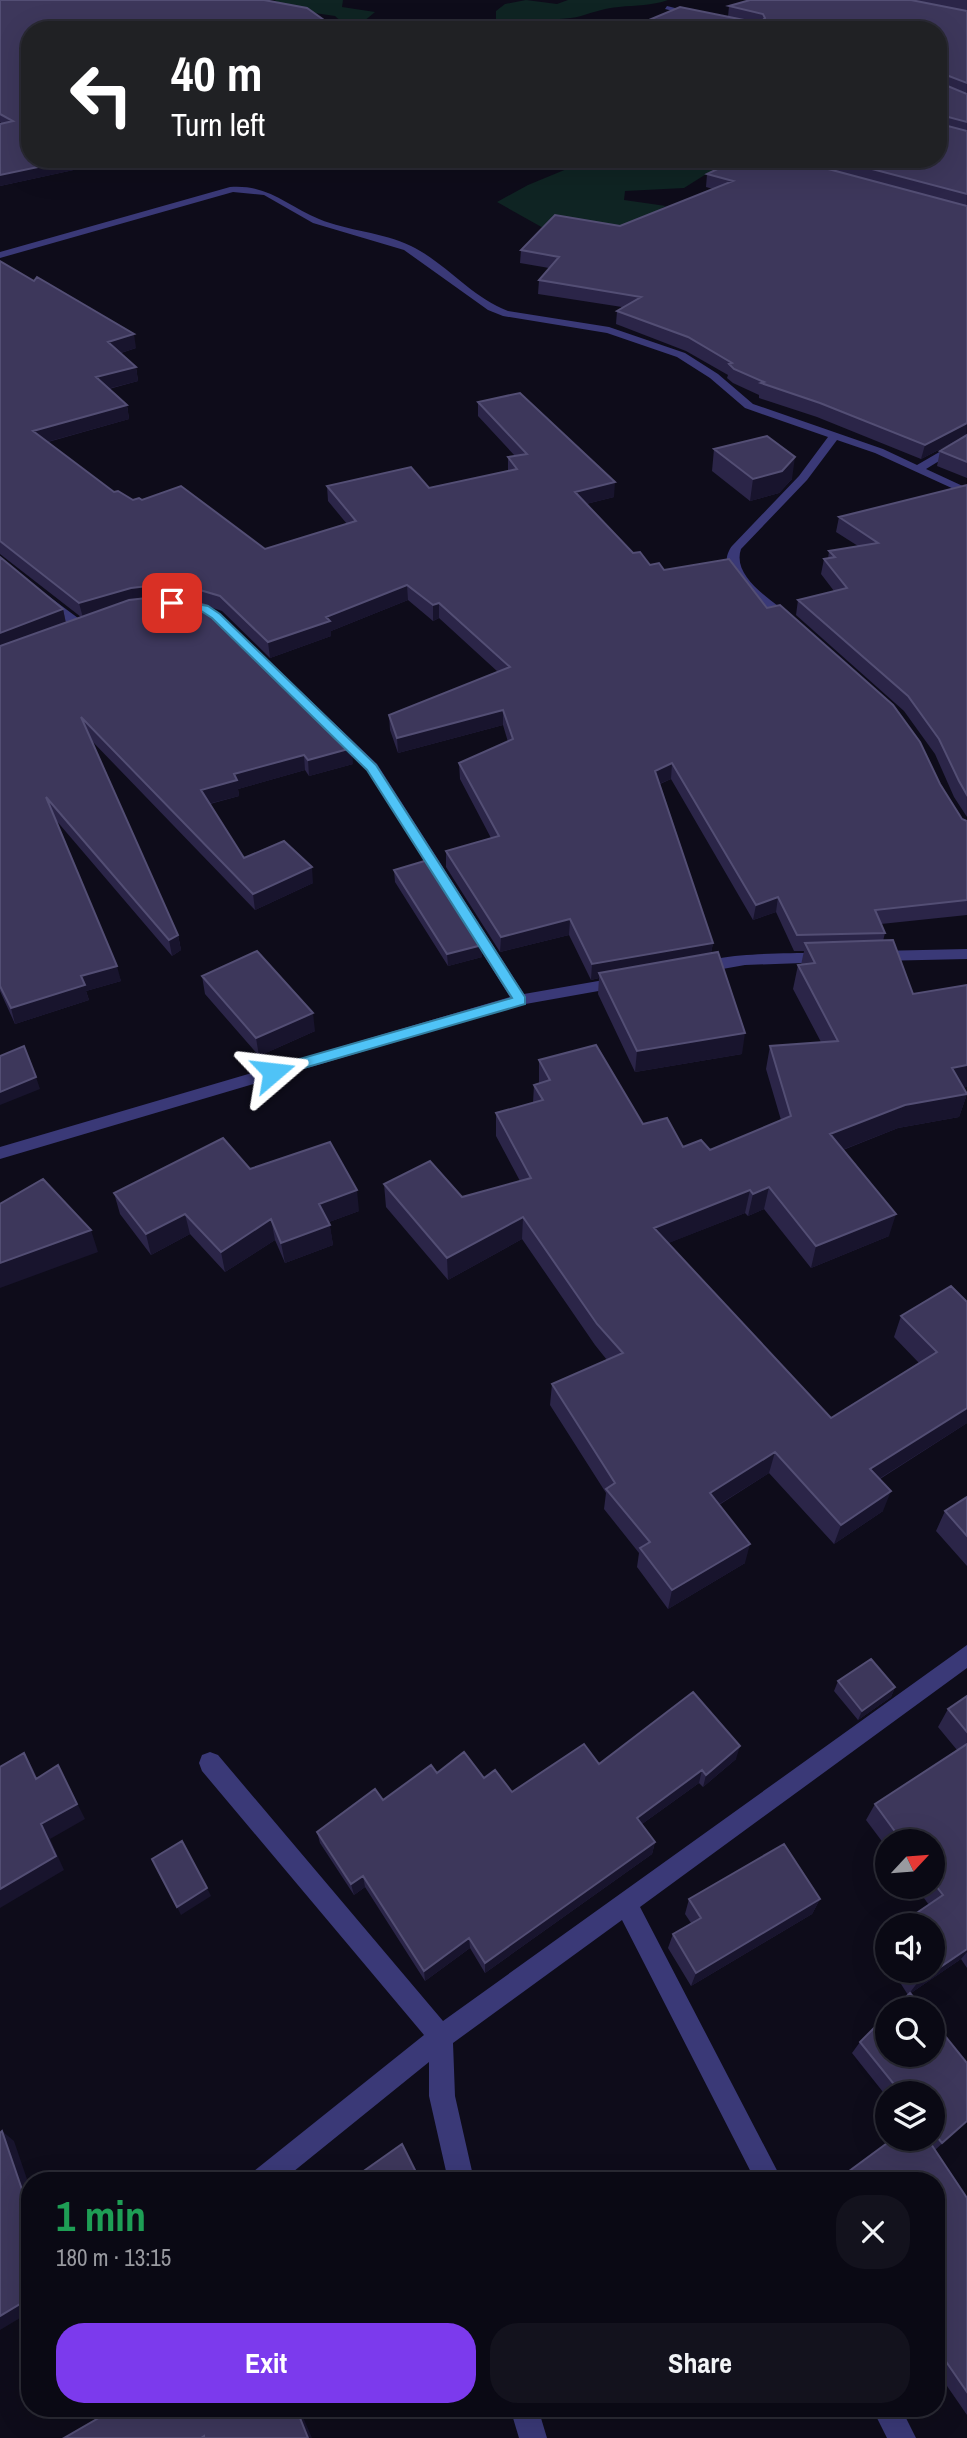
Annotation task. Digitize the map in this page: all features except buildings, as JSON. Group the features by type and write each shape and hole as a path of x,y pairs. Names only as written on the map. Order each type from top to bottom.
{"street":[{"path":"667,8 704,17"},
{"path":"0,255 233,189 265,194 316,221 407,248 491,308 528,319 621,333 689,359 715,376 749,406 835,435 919,468 967,492"},
{"path":"803,633 741,577 733,566 732,558 736,548 803,478 835,435"},
{"path":"919,468 967,439"},
{"path":"40,593 74,629 102,619"},
{"path":"226,627 372,767 520,1000"},
{"path":"864,957 967,954"},
{"path":"679,972 745,960 838,958"},
{"path":"0,1153 520,1000 639,979"},
{"path":"273,2172 441,2037 967,1655"},
{"path":"211,1763 441,2037 442,2096 459,2172"},
{"path":"626,1904 765,2172"},
{"path":"527,2417 533,2438"},
{"path":"891,2417 902,2438"}],"green space":[{"path":"274,0 343,0 342,7 375,12 364,21 341,21 335,16 294,10"},
{"path":"526,0 557,4 568,0 668,0 609,8 576,17 542,21 494,21 496,11 505,4"},
{"path":"569,168 716,168 684,188 625,191 624,200 666,206 595,243 570,243 497,202 528,185"}],"route":[{"path":"172,603 204,608 216,616 372,767 520,1000 273,1072"}]}
